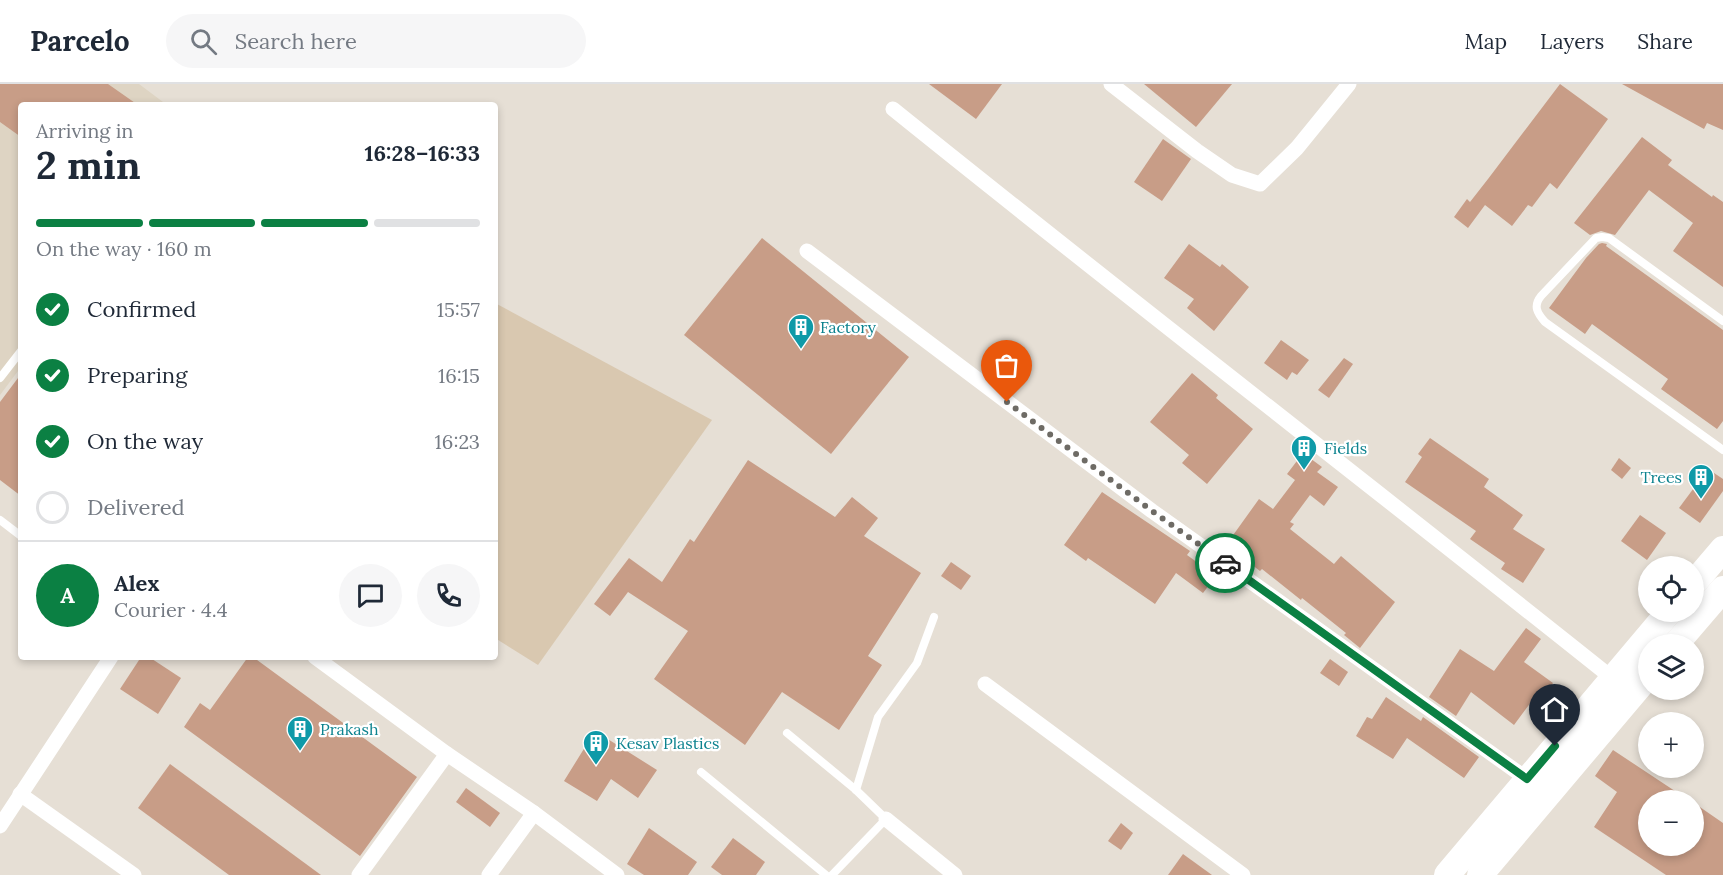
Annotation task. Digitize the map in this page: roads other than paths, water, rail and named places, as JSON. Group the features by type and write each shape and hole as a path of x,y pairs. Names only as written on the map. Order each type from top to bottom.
{"main road":[{"path":"1704,571 1723,549"},
{"path":"1684,634 1723,589"},
{"path":"1447,875 1660,622"},
{"path":"1479,875 1638,688"}],"street":[{"path":"1111,84 1197,152 1232,176 1260,184 1297,148 1349,84"},
{"path":"893,109 1612,678"},
{"path":"807,251 1152,511 1527,779"},
{"path":"0,826 109,660"},
{"path":"319,660 617,875"},
{"path":"985,684 1243,875"},
{"path":"359,875 447,754"},
{"path":"20,794 134,875"},
{"path":"489,875 534,813"},
{"path":"886,819 956,875"}],"lane":[{"path":"1723,321 1616,243 1602,237 1596,238 1541,296 1536,308 1545,322 1723,450"},
{"path":"0,378 18,355"},
{"path":"0,520 18,534"},
{"path":"856,790 878,717 917,663 934,617"},
{"path":"787,733 856,790 886,819 832,875"},
{"path":"701,772 826,875"}],"place":[{"name":"Factory","path":"801,350"},
{"name":"Fields","path":"1304,471"},
{"name":"Trees","path":"1701,500"},
{"name":"Prakash","path":"300,752"},
{"name":"Kesav Plastics","path":"596,766"}]}
